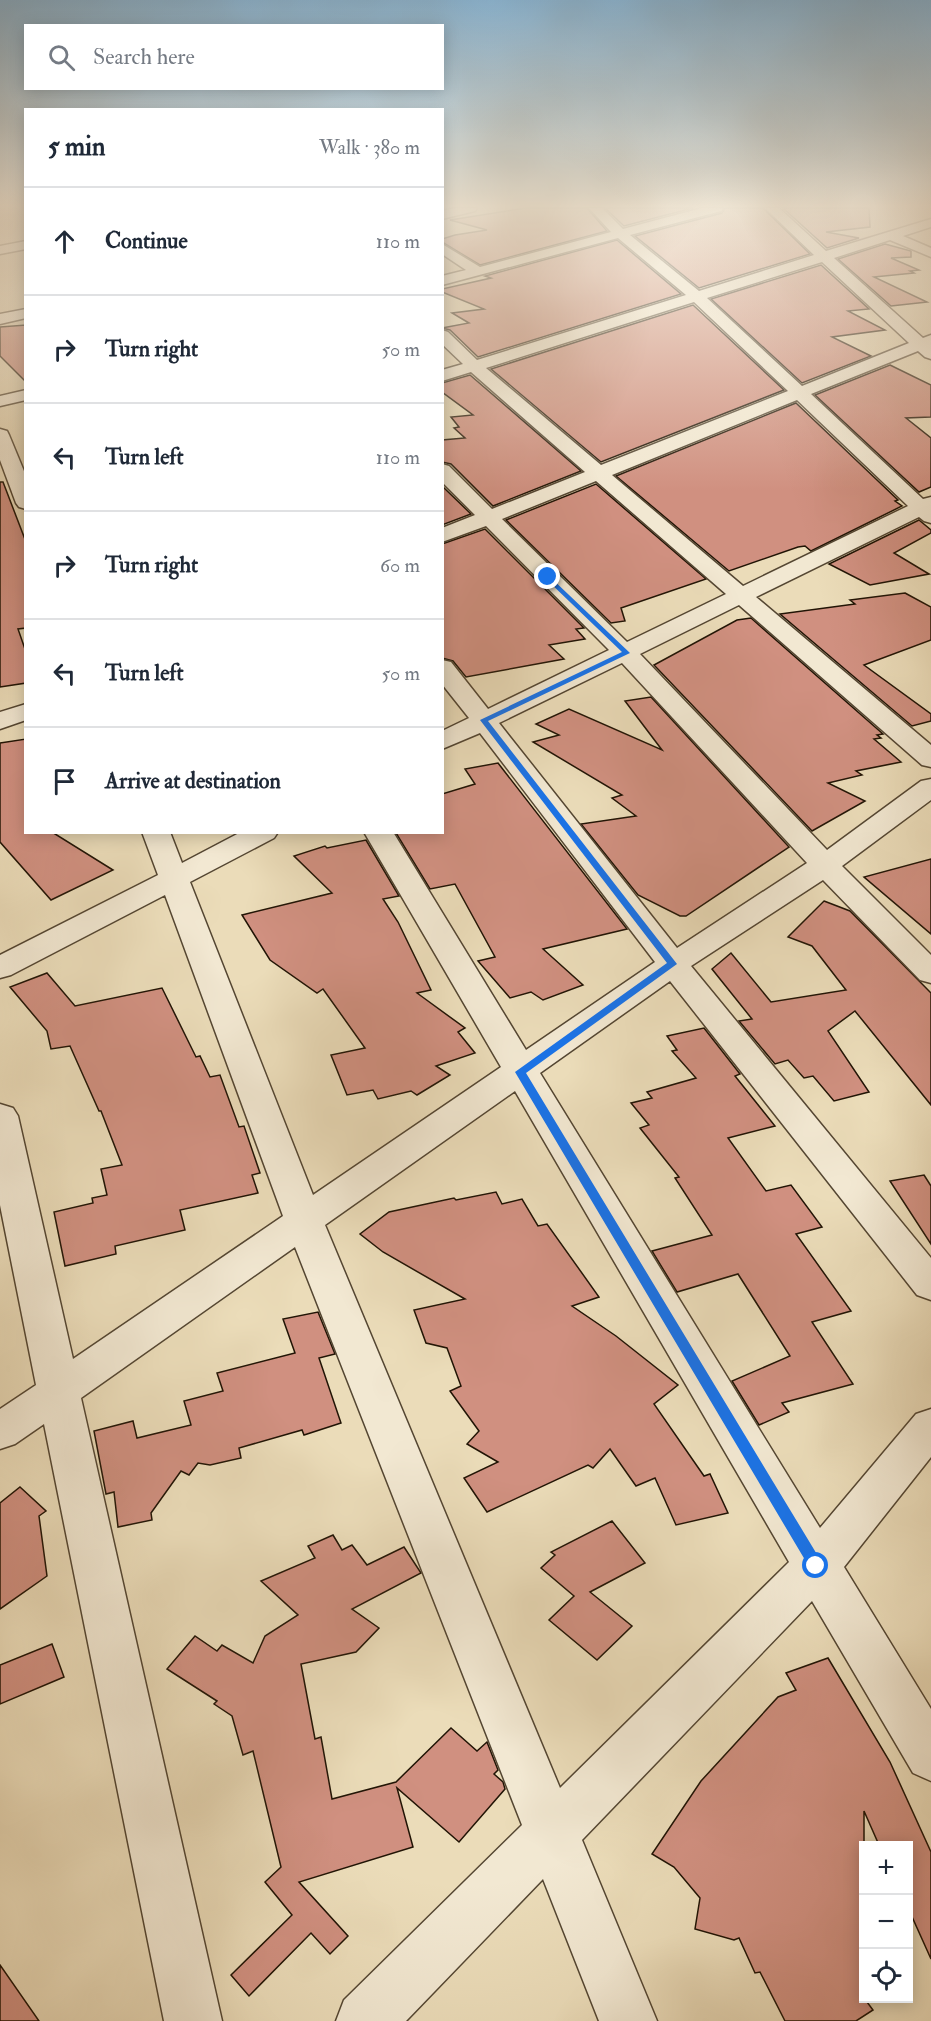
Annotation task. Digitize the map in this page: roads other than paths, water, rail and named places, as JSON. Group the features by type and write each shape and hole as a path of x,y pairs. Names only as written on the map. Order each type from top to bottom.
{"street":[{"path":"444,375 681,302"},
{"path":"444,740 740,596 928,510 798,393 704,302"},
{"path":"444,535 798,393 928,346 877,302"},
{"path":"0,319 24,313"},
{"path":"444,337 474,366 599,471 740,596 931,759"},
{"path":"0,401 24,395"},
{"path":"0,435 20,508"},
{"path":"444,472 588,618 626,653 825,865 931,973"},
{"path":"444,670 673,964 931,1285"},
{"path":"0,721 24,712"},
{"path":"0,1432 303,1219 520,1072 673,964 825,865 931,787"},
{"path":"157,834 303,1219 628,2021"},
{"path":"0,968 260,834"},
{"path":"379,834 931,1756"},
{"path":"0,1116 194,2021"},
{"path":"365,2021 816,1566 931,1426"}]}
